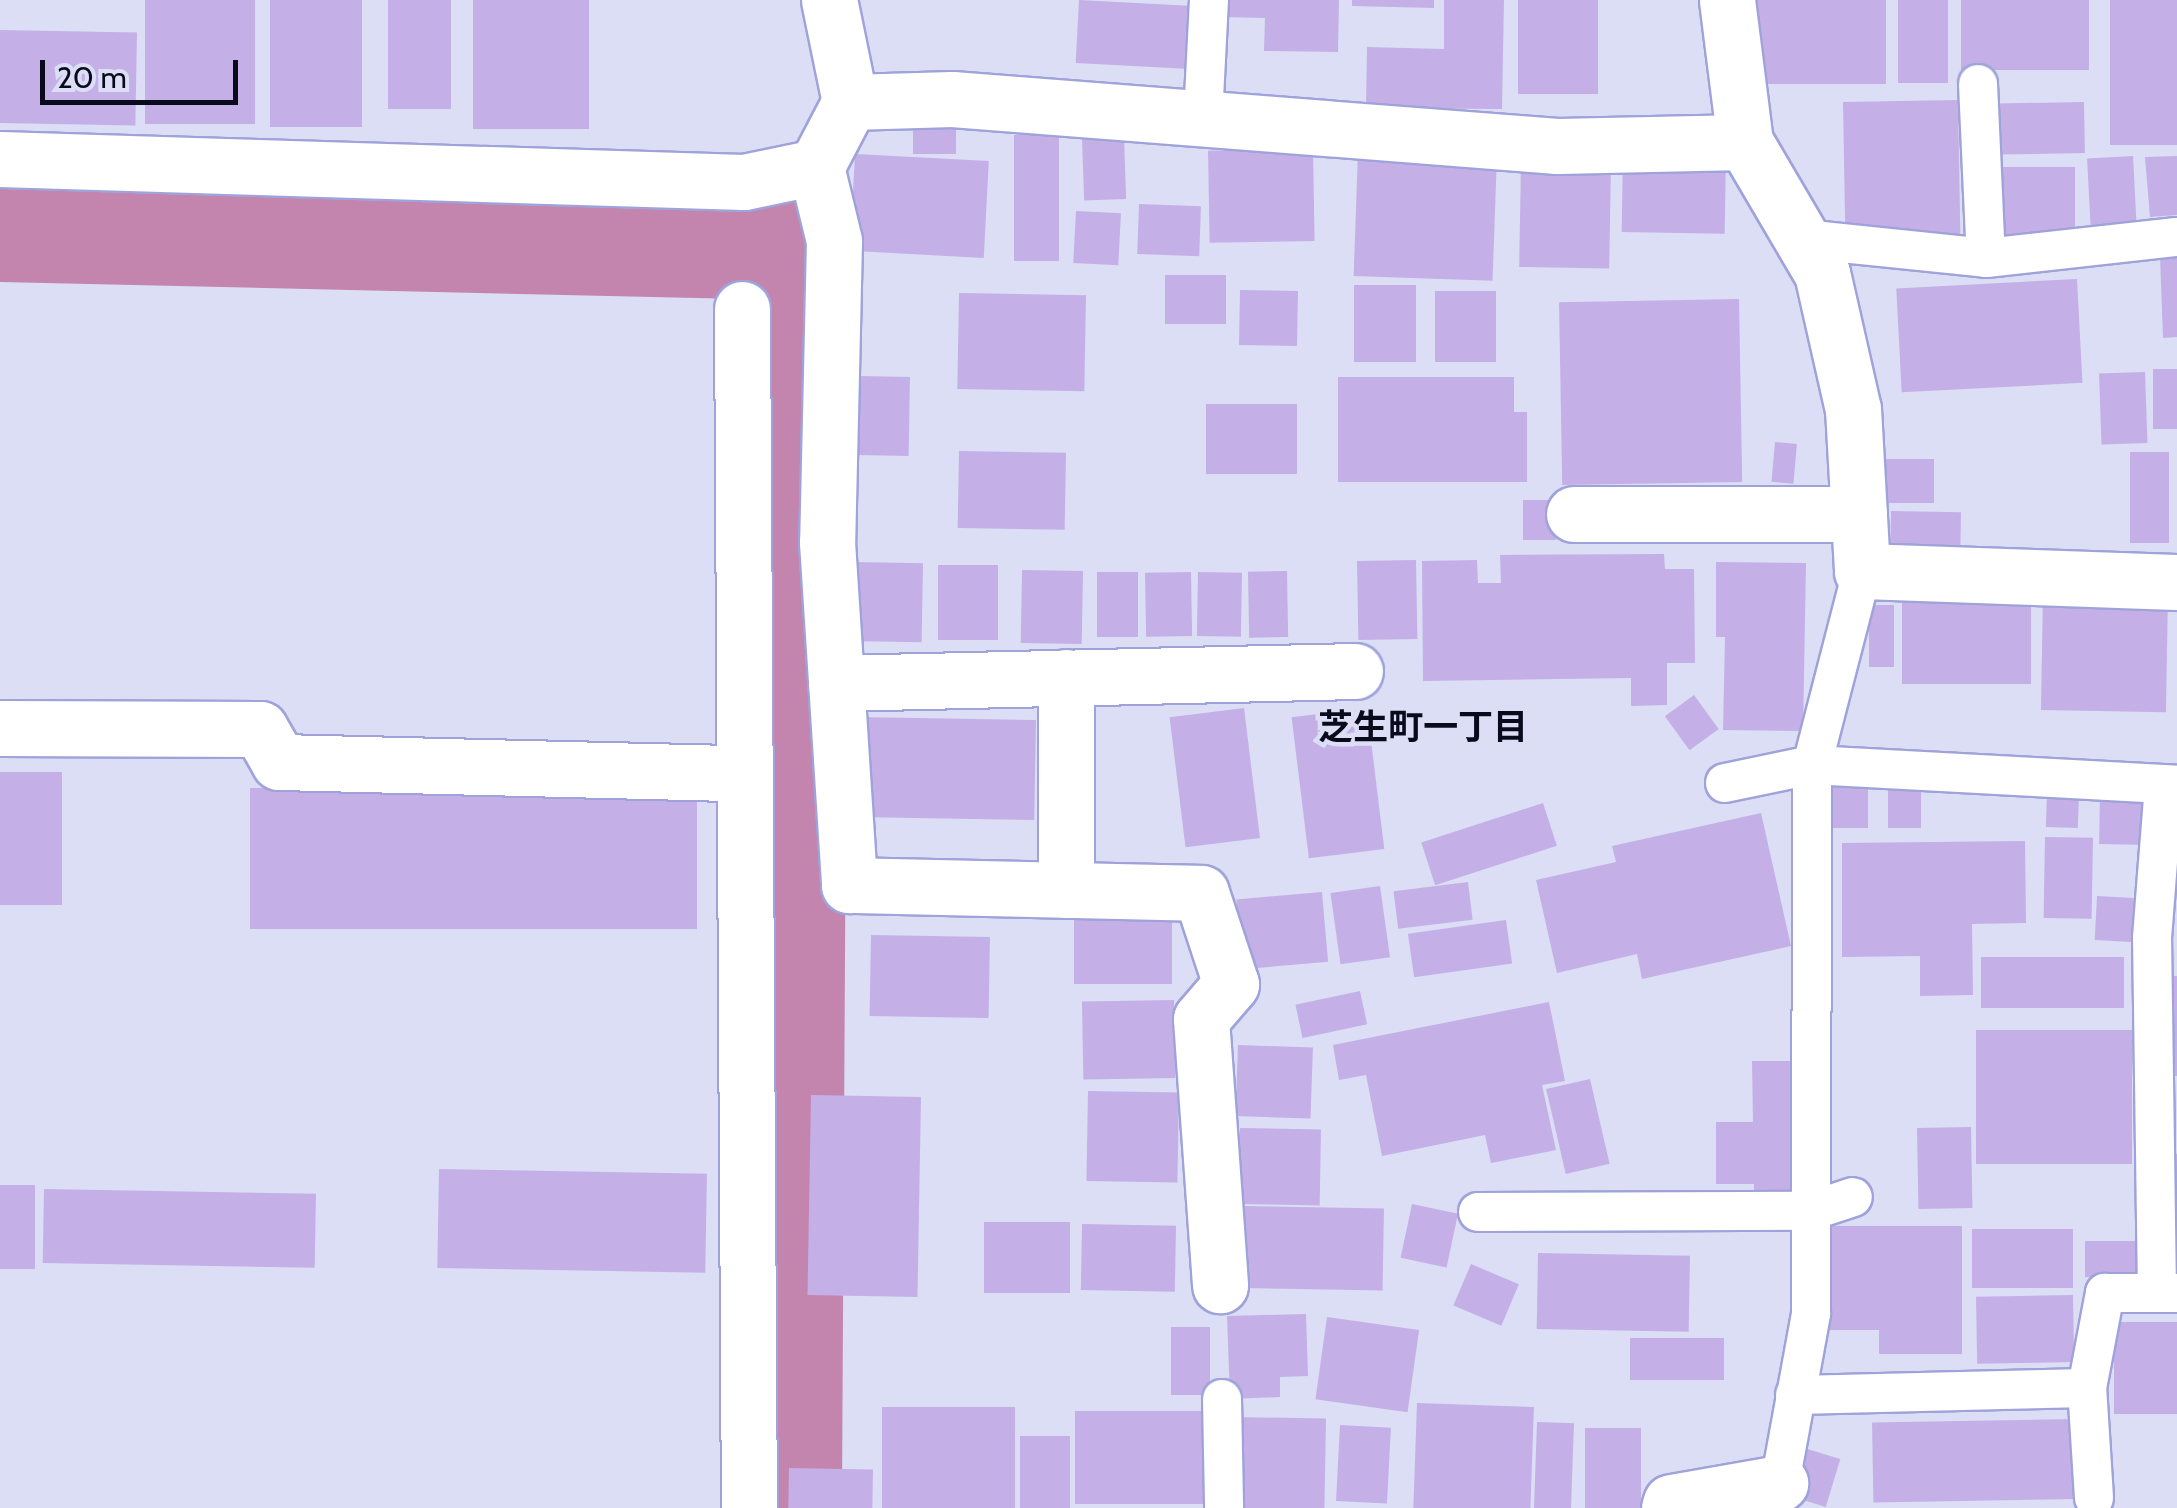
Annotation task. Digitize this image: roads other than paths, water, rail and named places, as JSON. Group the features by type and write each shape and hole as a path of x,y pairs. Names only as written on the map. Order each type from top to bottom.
{"street":[{"path":"828,0 850,102 816,167 834,241 827,542 849,885 1200,893 1232,984 1200,1019 1220,1285"},
{"path":"1727,0 1746,142 1822,273 1853,409 1862,571 2177,582"},
{"path":"850,102 952,99 1557,146 1746,142"},
{"path":"0,160 744,182 816,167"},
{"path":"742,309 749,1508"},
{"path":"1574,514 1859,514"},
{"path":"836,683 1355,671"},
{"path":"1066,678 1066,890"},
{"path":"0,728 260,729 280,762 744,773"},
{"path":"1668,1508 1671,1502 1780,1483"}],"lane":[{"path":"1203,118 1209,0"},
{"path":"1978,84 1986,258"},
{"path":"1802,239 1986,258 2177,237"},
{"path":"1780,1483 1811,1314 1812,765 1862,571"},
{"path":"1724,783 1812,765 2171,785 2152,938 2167,1293 2106,1293 2087,1388 2094,1498"},
{"path":"1478,1212 1811,1210 1853,1198"},
{"path":"1795,1395 2087,1388"},
{"path":"1222,1398 1224,1508"}],"waterway":[{"path":"0,222 789,240 782,1508"}],"district":[{"name":"芝生町一丁目","path":"1423,727"}]}
